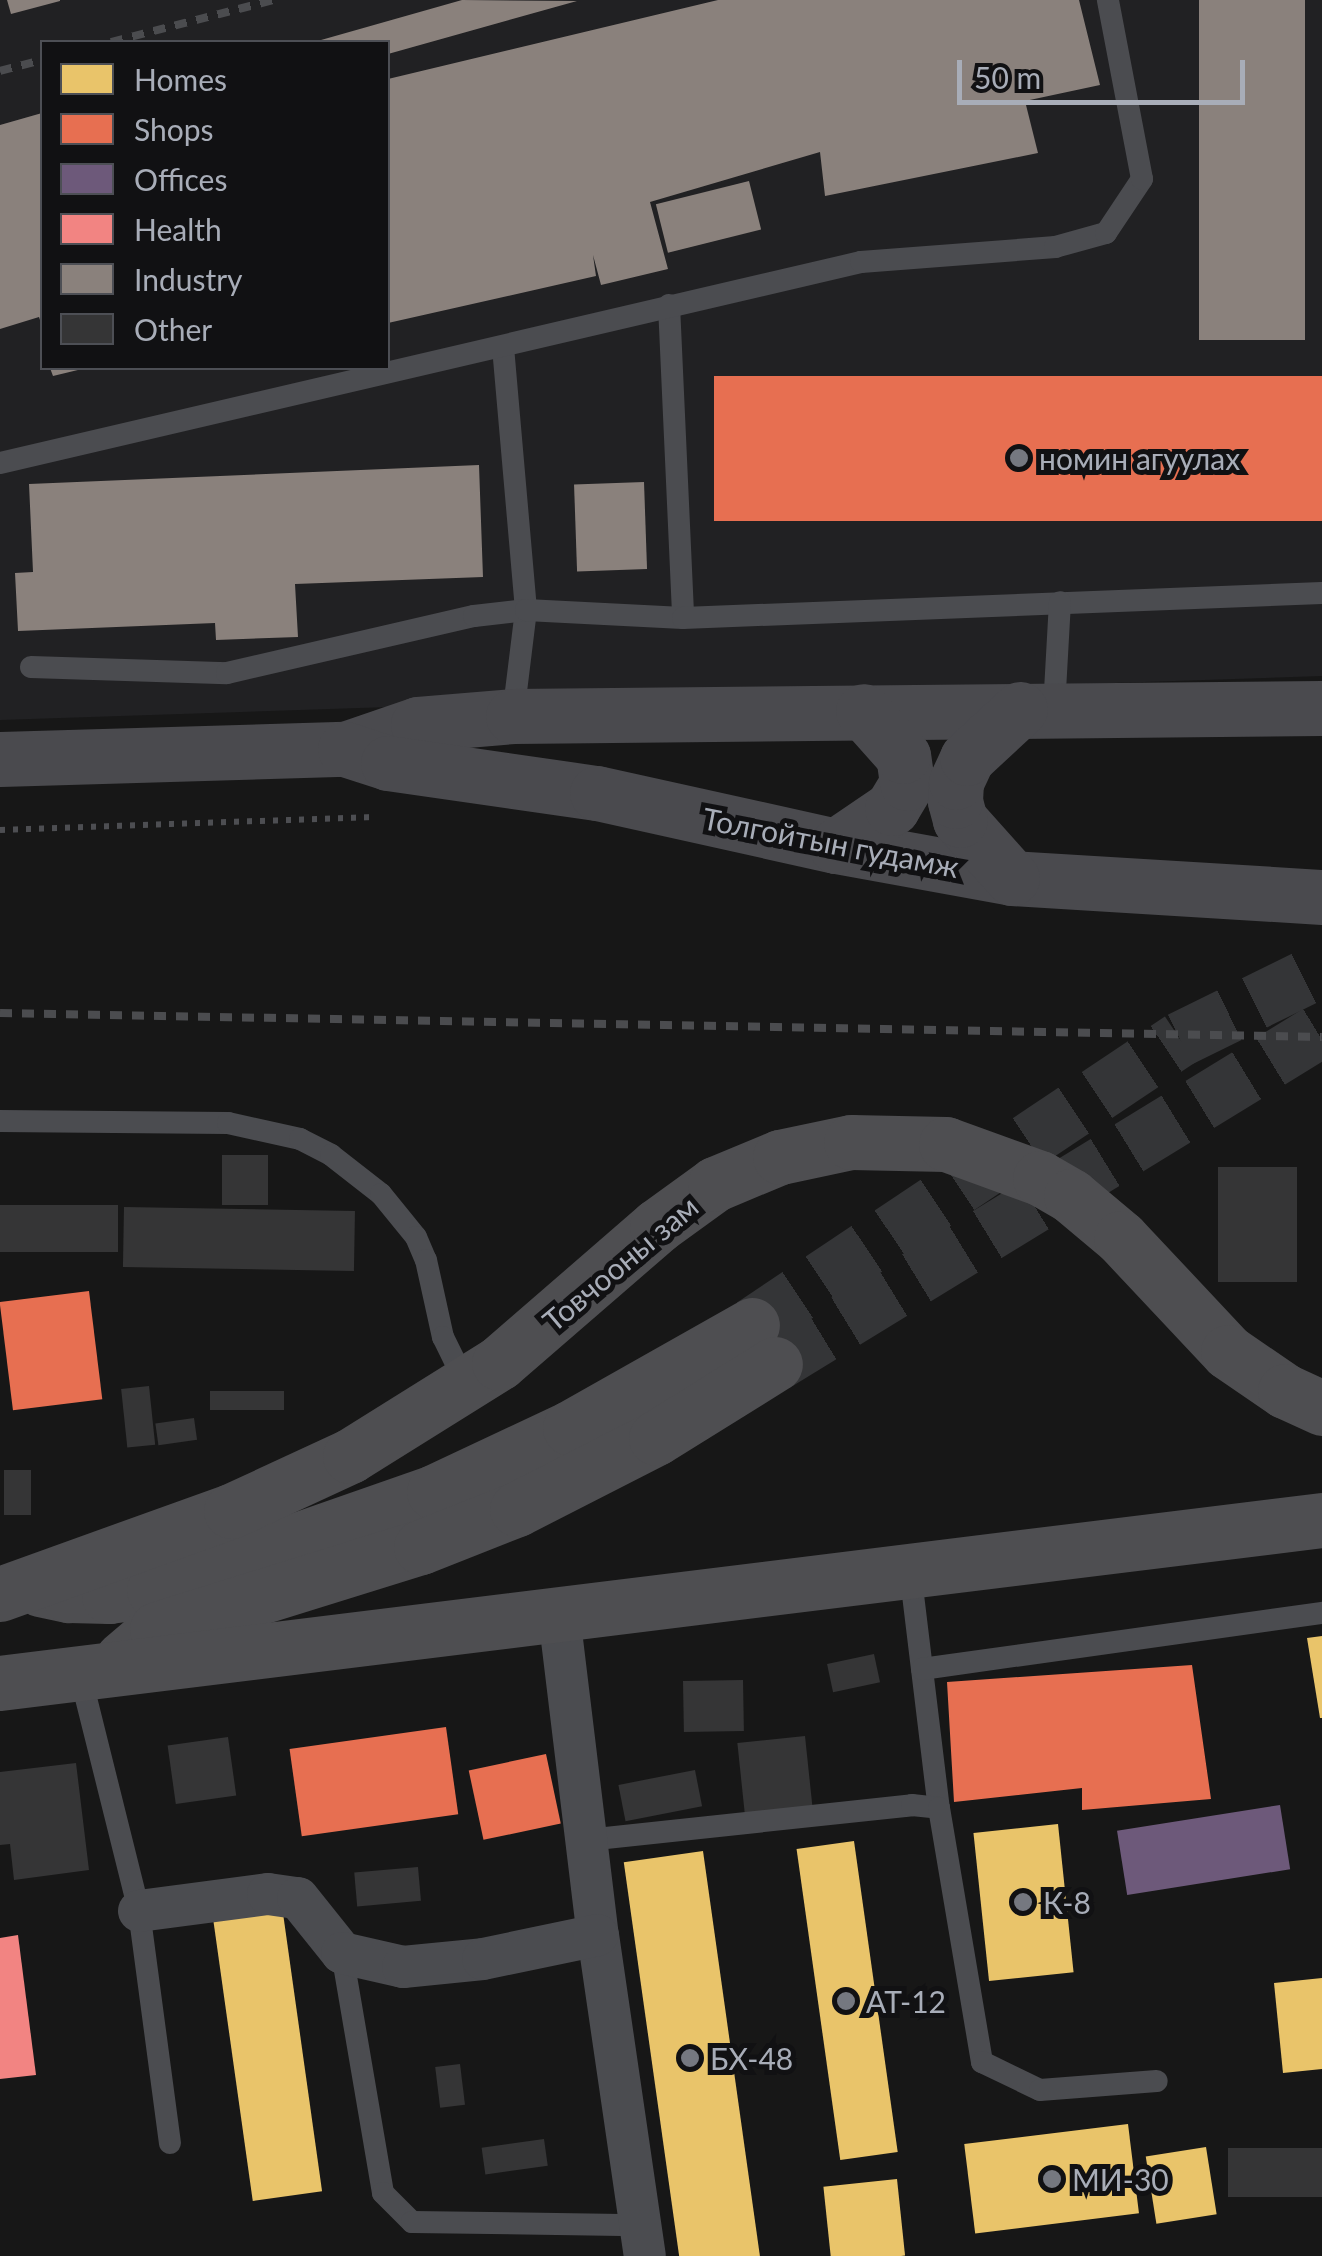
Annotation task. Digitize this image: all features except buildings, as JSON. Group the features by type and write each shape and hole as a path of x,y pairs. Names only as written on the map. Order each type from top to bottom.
{"highway":[{"name":"Товчооны зам","path":"14,1590 290,1485 350,1456 467,1386 526,1342 657,1226 715,1184 780,1156 851,1142 898,1141 978,1153 1024,1170 1071,1196 1121,1238 1228,1352 1285,1391 1322,1408"},
{"path":"14,1590 69,1596 154,1590 434,1492 570,1428 764,1345 656,1438 517,1510 421,1547 157,1630 96,1671"},
{"path":"0,1682 1322,1520"}],"main road":[{"name":"Толгойтын гудамж","path":"0,759 346,749 418,724 513,716 1322,708"},
{"path":"1012,878 960,820 956,782 977,745 1037,709"},
{"path":"836,846 892,808 906,782 903,756 864,711"},
{"name":"Толгойтын гудамж","path":"346,749 388,763 597,793 836,846 1012,878 1322,897"}],"street":[{"path":"559,1615 598,1936 642,2241"},
{"path":"139,1911 268,1894 298,1898 342,1953 403,1968 482,1959 598,1936"}],"lane":[{"path":"0,463 503,347 559,329 861,262 1055,247 1106,234 1142,179 1108,0"},
{"path":"669,304 683,618"},
{"path":"503,347 526,610 513,716"},
{"path":"32,667 227,673 474,616 526,610 683,618 1322,593"},
{"path":"1037,709 1060,602"},
{"path":"0,1121 228,1123 300,1138 331,1155 381,1194 416,1238 426,1260 443,1338 467,1386"},
{"path":"910,1570 939,1808 982,2062 1040,2090 1157,2081"},
{"path":"922,1668 1322,1612"},
{"path":"96,1671 139,1911 170,2143"},
{"path":"586,1840 912,1804 939,1808"},
{"path":"342,1953 383,2193 412,2222 642,2241"}],"path":[{"path":"0,830 374,817"}],"shaded area":[{"path":"0,0 1322,0 1322,676 0,720"}],"tunnel":[{"path":"752,1325 1180,1039 1322,969"},
{"path":"775,1364 1322,1029"}],"railway":[{"path":"119,40 273,0"},
{"path":"0,71 40,61"},
{"path":"0,1013 1322,1037"}],"place":[{"name":"номин агуулах","path":"1019,458"},
{"name":"К-8","path":"1023,1902"},
{"name":"АТ-12","path":"846,2001"},
{"name":"БХ-48","path":"690,2058"},
{"name":"МИ-30","path":"1052,2179"}]}
